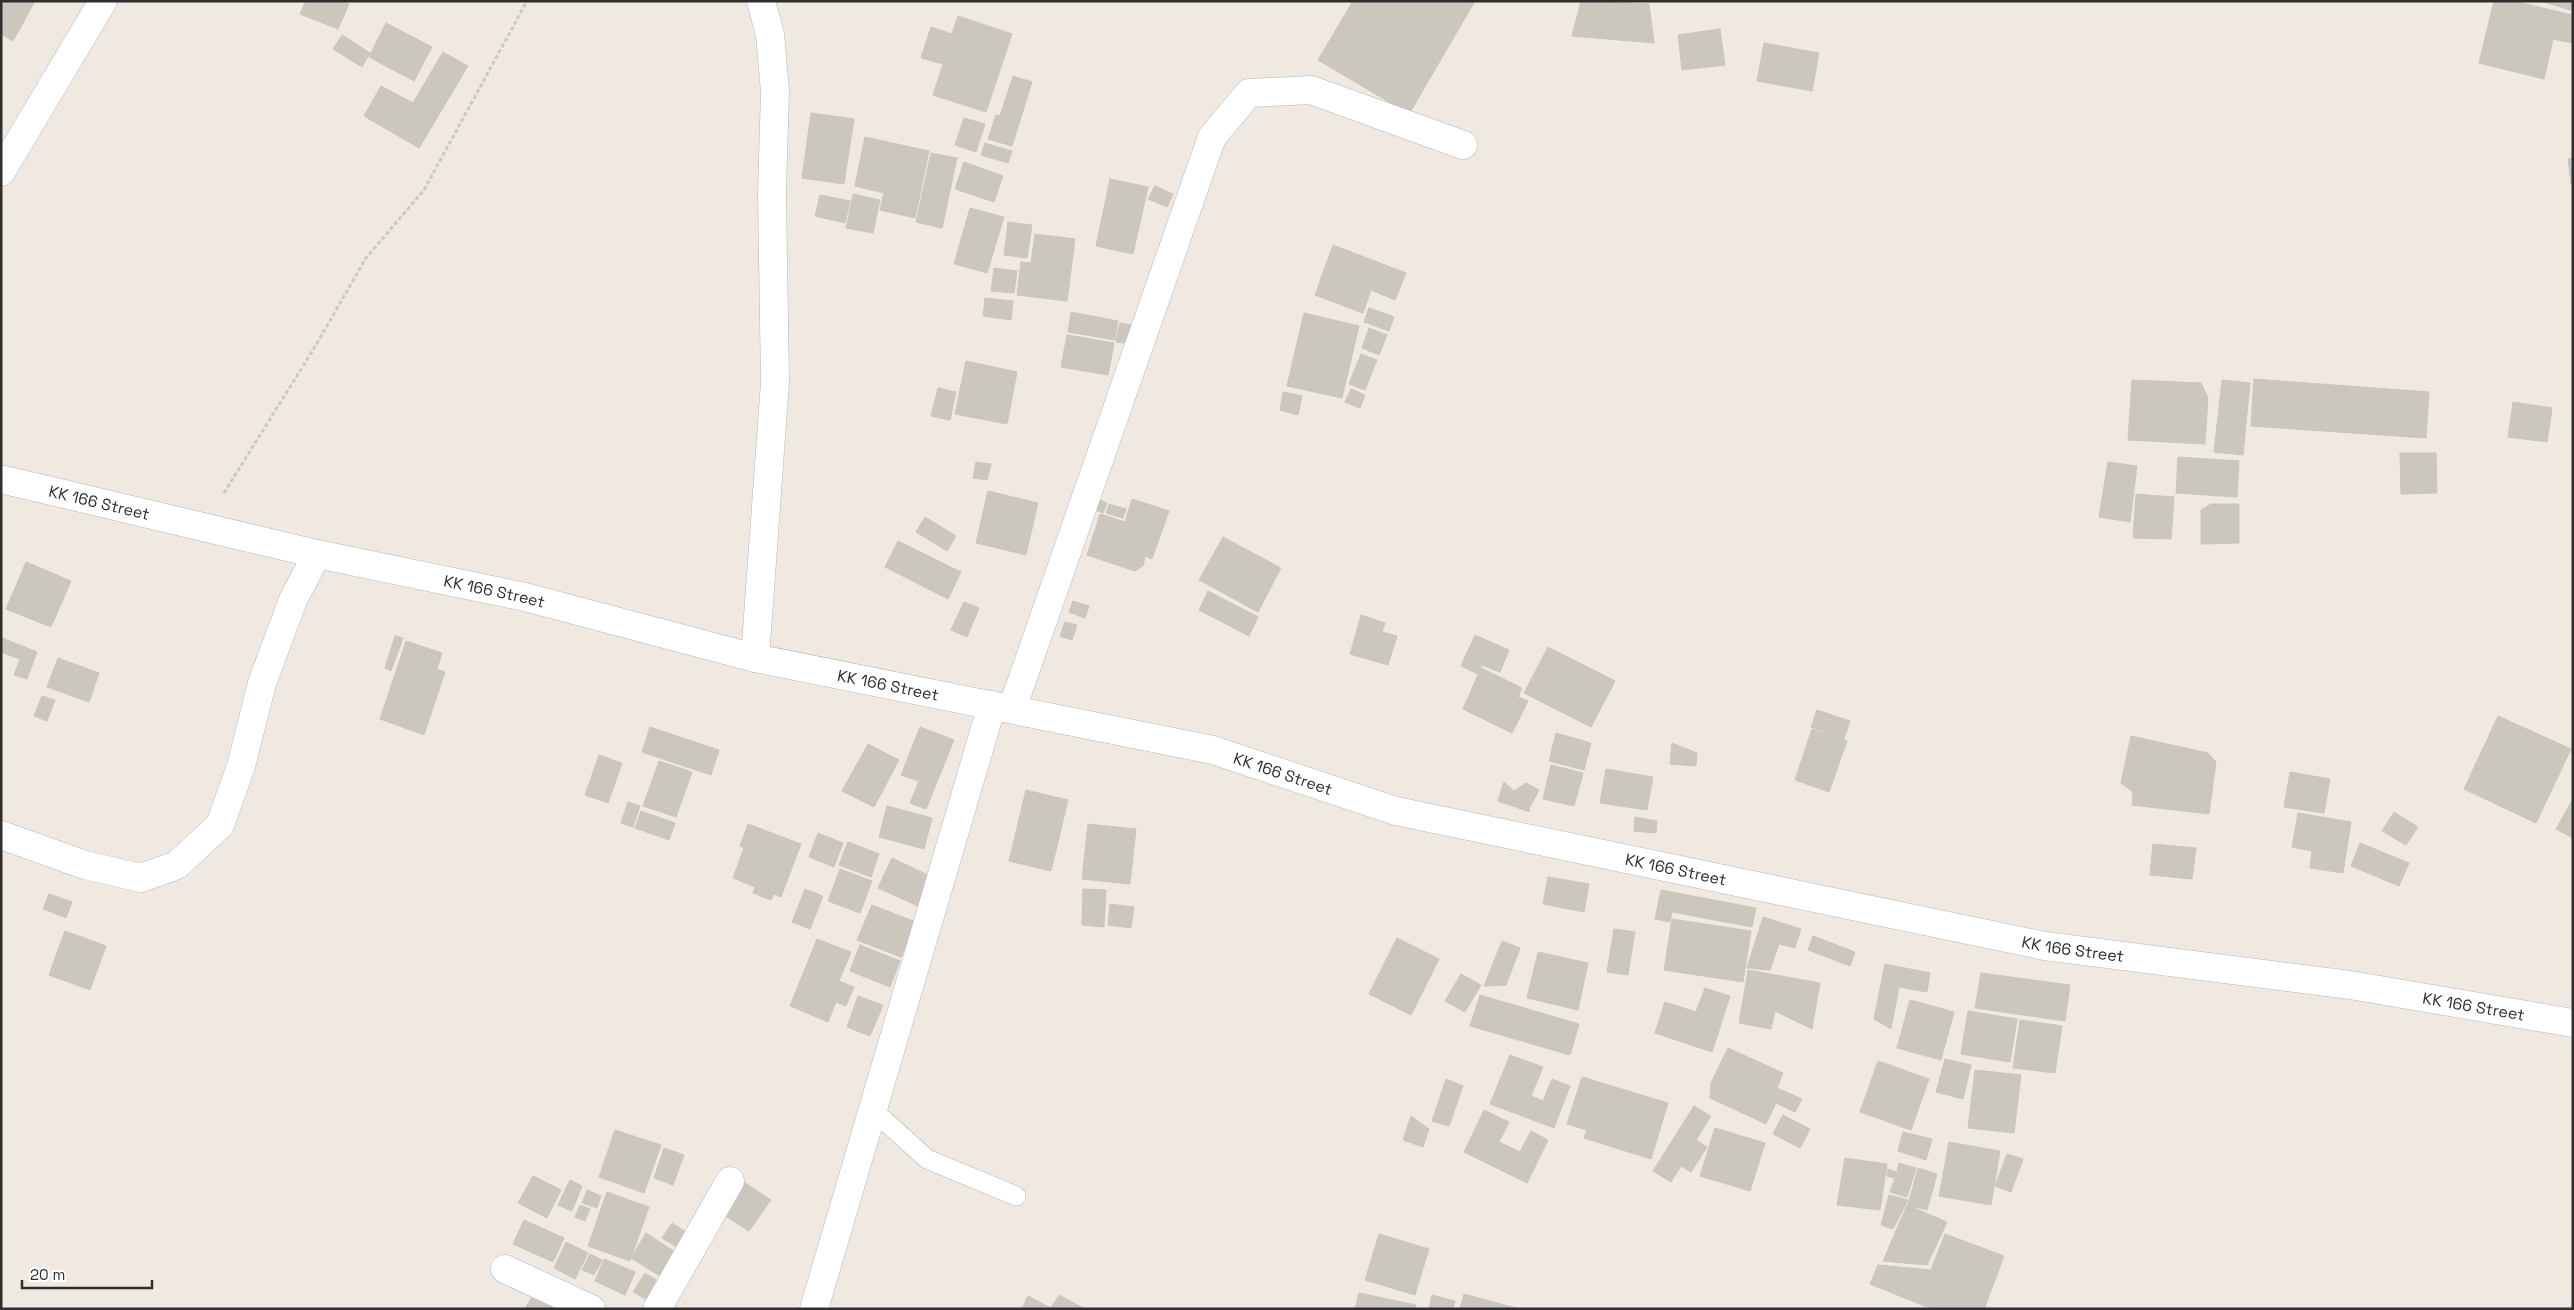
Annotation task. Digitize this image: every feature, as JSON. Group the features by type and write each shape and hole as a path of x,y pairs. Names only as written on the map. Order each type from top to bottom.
{"street":[{"path":"1,172 103,1"},
{"path":"755,658 775,382 772,193 774,91 770,34 761,1"},
{"path":"814,1309 874,1111 1002,707 1212,137 1249,93 1311,90 1463,145"},
{"name":"KK 166 Street","path":"1,479 317,554 525,597 755,658 1213,750 1396,811 2045,946 2350,984 2573,1023"},
{"path":"1,835 85,865 141,878 178,866 220,825 241,766 262,683 293,600 317,554"},
{"path":"657,1309 730,1181"},
{"path":"505,1269 591,1309"}],"lane":[{"path":"874,1111 927,1159 1016,1196"}],"path":[{"path":"204,527 313,350 366,258 424,190 528,1"}],"building":[{"path":"1,1 35,1 13,41 1,34"},
{"path":"306,1 342,1 349,4 338,29 300,14"},
{"path":"1353,1 1475,1 1409,114 1318,60"},
{"path":"1581,1 1649,4 1654,43 1572,36"},
{"path":"2494,1 2513,1 2573,15 2573,43 2553,39 2544,79 2479,63"},
{"path":"2541,1 2573,1 2573,11"},
{"path":"958,16 1012,34 986,112 933,95 943,64 921,58 931,27 952,34"},
{"path":"386,23 432,47 414,81 369,57"},
{"path":"1720,29 1725,65 1682,70 1678,35"},
{"path":"342,35 370,53 362,67 333,49"},
{"path":"1764,43 1819,53 1812,91 1757,81"},
{"path":"443,52 468,66 419,148 364,116 381,86 413,103"},
{"path":"1013,76 1032,82 1012,146 988,139 996,115 1000,116"},
{"path":"811,113 854,119 844,184 802,178"},
{"path":"964,118 985,124 976,152 955,145"},
{"path":"865,137 929,151 915,218 880,210 884,193 855,186"},
{"path":"985,143 1012,151 1008,163 981,155"},
{"path":"931,153 957,158 942,228 916,222"},
{"path":"2573,158 2573,184 2571,184 2568,159"},
{"path":"964,162 1003,176 994,202 955,189"},
{"path":"1110,179 1148,187 1133,254 1096,246"},
{"path":"1155,186 1173,194 1167,207 1148,199"},
{"path":"853,194 880,200 873,233 846,228"},
{"path":"820,195 850,201 845,223 815,216"},
{"path":"970,208 1004,217 987,273 954,264"},
{"path":"1008,222 1032,225 1027,258 1004,255"},
{"path":"1035,234 1075,239 1067,301 1017,295 1021,262 1031,263"},
{"path":"1333,245 1406,273 1395,300 1371,290 1363,313 1315,295"},
{"path":"994,268 1017,271 1014,293 991,291"},
{"path":"985,298 1013,301 1011,320 983,316"},
{"path":"1369,308 1394,317 1389,331 1364,322"},
{"path":"1071,312 1118,321 1115,340 1068,332"},
{"path":"1304,313 1359,326 1342,398 1287,386"},
{"path":"1120,323 1138,326 1134,344 1116,342"},
{"path":"1369,328 1387,335 1379,355 1362,348"},
{"path":"1067,335 1114,343 1108,375 1061,367"},
{"path":"1361,354 1377,360 1365,390 1349,384"},
{"path":"966,361 1017,372 1007,424 955,414"},
{"path":"2254,379 2429,392 2426,438 2251,426"},
{"path":"2132,380 2201,383 2208,398 2205,444 2128,440"},
{"path":"2222,380 2250,383 2243,455 2214,452"},
{"path":"938,388 956,392 950,420 931,416"},
{"path":"1351,389 1365,395 1360,408 1345,402"},
{"path":"1283,392 1302,396 1298,415 1280,410"},
{"path":"2513,402 2552,408 2547,442 2508,437"},
{"path":"2400,453 2436,453 2437,493 2401,494"},
{"path":"2178,457 2239,461 2237,497 2176,493"},
{"path":"976,462 991,464 987,480 973,478"},
{"path":"2108,462 2137,466 2130,522 2099,517"},
{"path":"988,491 1038,503 1026,555 976,543"},
{"path":"2136,494 2174,497 2171,539 2133,538"},
{"path":"1132,499 1169,511 1152,559 1145,556 1143,566 1135,571 1087,555 1100,514 1125,522"},
{"path":"1100,500 1107,503 1103,513 1096,510"},
{"path":"1109,504 1126,509 1123,518 1106,513"},
{"path":"2211,504 2239,504 2239,543 2201,544 2201,510"},
{"path":"925,517 956,536 947,551 916,532"},
{"path":"1223,537 1281,568 1258,612 1199,580"},
{"path":"898,541 961,572 948,599 885,567"},
{"path":"26,562 71,581 51,627 6,609"},
{"path":"1208,591 1258,617 1249,636 1199,610"},
{"path":"1073,601 1089,606 1085,618 1069,612"},
{"path":"964,602 979,608 967,637 951,630"},
{"path":"1361,615 1385,623 1382,632 1397,636 1388,665 1350,654"},
{"path":"1065,622 1077,625 1072,640 1060,636"},
{"path":"1475,635 1509,650 1500,672 1482,665 1478,674 1461,666"},
{"path":"395,636 403,638 391,671 385,668"},
{"path":"2,638 37,652 27,679 14,675 20,659 1,652"},
{"path":"406,641 442,653 437,669 445,672 424,735 380,719"},
{"path":"1548,647 1615,681 1591,727 1524,693"},
{"path":"58,658 99,673 89,702 47,687"},
{"path":"1481,668 1522,688 1518,697 1528,701 1512,733 1463,709"},
{"path":"42,696 55,700 47,721 34,716"},
{"path":"1817,710 1850,721 1844,739 1811,727"},
{"path":"2498,716 2571,749 2536,823 2464,789"},
{"path":"650,727 719,750 711,775 642,752"},
{"path":"920,727 954,740 926,809 910,803 919,781 901,775"},
{"path":"1812,729 1847,741 1829,792 1795,780"},
{"path":"1556,733 1591,743 1584,770 1549,761"},
{"path":"2131,736 2208,753 2216,762 2209,814 2132,805 2133,792 2121,783"},
{"path":"1672,743 1697,753 1696,766 1670,764"},
{"path":"868,744 899,760 874,807 842,791"},
{"path":"599,755 622,763 608,803 585,795"},
{"path":"659,761 692,772 676,817 643,806"},
{"path":"1551,765 1583,773 1574,806 1543,799"},
{"path":"1606,769 1653,777 1647,810 1600,803"},
{"path":"2290,772 2330,779 2324,813 2284,807"},
{"path":"1504,782 1514,791 1526,783 1539,790 1529,809 1530,812 1498,801"},
{"path":"1026,790 1068,800 1051,871 1009,861"},
{"path":"2573,799 2573,838 2556,829"},
{"path":"628,802 640,806 633,827 621,823"},
{"path":"887,806 932,818 924,849 879,837"},
{"path":"641,811 675,823 669,840 635,828"},
{"path":"2394,812 2418,827 2406,845 2382,831"},
{"path":"2298,813 2351,822 2343,873 2310,868 2312,851 2292,847"},
{"path":"1635,817 1657,821 1656,833 1634,831"},
{"path":"748,824 801,844 781,897 774,894 771,900 753,893 755,887 733,878 744,848 740,846"},
{"path":"1088,824 1136,829 1130,884 1082,879"},
{"path":"818,833 843,843 834,867 809,857"},
{"path":"848,842 879,854 871,877 839,865"},
{"path":"2360,843 2409,863 2399,886 2351,866"},
{"path":"2153,844 2196,848 2192,879 2150,875"},
{"path":"892,858 932,877 918,906 878,888"},
{"path":"840,869 872,881 860,913 828,901"},
{"path":"1548,877 1589,884 1584,912 1543,904"},
{"path":"805,889 823,896 810,929 792,922"},
{"path":"1083,889 1106,890 1104,927 1082,925"},
{"path":"1661,890 1756,908 1752,927 1672,912 1670,922 1655,919"},
{"path":"49,894 72,902 66,918 43,909"},
{"path":"1110,904 1134,907 1131,928 1108,925"},
{"path":"872,905 916,922 901,957 857,940"},
{"path":"1763,917 1801,929 1795,948 1779,944 1770,970 1747,968"},
{"path":"1672,919 1751,931 1743,982 1664,970"},
{"path":"1614,929 1635,932 1628,975 1607,972"},
{"path":"65,931 106,946 90,990 49,975"},
{"path":"1813,936 1855,952 1850,966 1808,950"},
{"path":"1397,938 1439,959 1411,1015 1369,994"},
{"path":"817,939 851,952 839,981 854,987 846,1006 836,1002 828,1022 790,1006"},
{"path":"1502,941 1520,948 1506,985 1484,986"},
{"path":"860,945 900,961 890,987 850,971"},
{"path":"1538,952 1588,963 1578,1010 1527,998"},
{"path":"1885,964 1930,973 1927,992 1899,987 1891,1029 1874,1019"},
{"path":"1748,970 1820,983 1812,1029 1775,1011 1771,1029 1739,1023"},
{"path":"1981,973 2070,985 2065,1021 1975,1008"},
{"path":"1461,974 1481,985 1465,1012 1445,1001"},
{"path":"1705,988 1730,996 1712,1052 1655,1033 1665,1002 1696,1012"},
{"path":"1480,995 1579,1024 1570,1055 1470,1026"},
{"path":"858,996 883,1005 870,1036 847,1027"},
{"path":"1910,1000 1954,1012 1941,1060 1897,1048"},
{"path":"1968,1011 2017,1019 2010,1062 1961,1054"},
{"path":"2020,1020 2062,1026 2055,1073 2013,1068"},
{"path":"1728,1048 1783,1073 1777,1088 1802,1099 1795,1112 1776,1103 1766,1124 1710,1098 1711,1083"},
{"path":"1510,1055 1543,1067 1531,1096 1543,1101 1552,1079 1570,1086 1554,1128 1490,1104"},
{"path":"1945,1059 1971,1065 1963,1099 1936,1092"},
{"path":"1878,1061 1929,1079 1911,1130 1860,1112"},
{"path":"1975,1070 2021,1075 2014,1133 1968,1128"},
{"path":"1582,1077 1668,1103 1651,1159 1584,1138 1587,1130 1567,1124"},
{"path":"1446,1079 1463,1086 1449,1126 1432,1121"},
{"path":"1694,1106 1711,1116 1696,1140 1707,1147 1691,1172 1681,1166 1671,1182 1653,1171"},
{"path":"1484,1110 1509,1122 1499,1142 1520,1152 1531,1131 1548,1140 1527,1183 1464,1152"},
{"path":"1783,1115 1810,1129 1800,1148 1773,1134"},
{"path":"1411,1116 1429,1129 1423,1147 1403,1140"},
{"path":"1715,1128 1765,1143 1750,1191 1700,1176"},
{"path":"615,1130 661,1145 644,1193 599,1177"},
{"path":"1903,1132 1932,1139 1926,1160 1898,1151"},
{"path":"1949,1142 2000,1151 1991,1205 1939,1196"},
{"path":"664,1148 684,1155 673,1185 654,1178"},
{"path":"2007,1154 2023,1159 2011,1192 1995,1186"},
{"path":"1845,1158 1887,1164 1880,1210 1837,1205"},
{"path":"1899,1163 1916,1168 1907,1197 1890,1192 1895,1178 1887,1176 1888,1169 1897,1172"},
{"path":"1918,1168 1937,1174 1927,1210 1908,1205"},
{"path":"533,1176 561,1190 547,1218 518,1203"},
{"path":"570,1180 582,1186 572,1211 558,1205"},
{"path":"742,1181 771,1200 749,1231 721,1213"},
{"path":"587,1190 601,1196 597,1208 582,1203"},
{"path":"607,1192 649,1207 630,1261 588,1246"},
{"path":"1889,1195 1908,1200 1893,1229 1881,1225"},
{"path":"580,1205 590,1209 585,1221 575,1217"},
{"path":"1907,1205 1947,1222 1927,1265 1883,1261"},
{"path":"524,1220 564,1238 553,1262 513,1244"},
{"path":"672,1223 686,1232 677,1247 662,1238"},
{"path":"646,1233 675,1252 660,1276 631,1258"},
{"path":"1379,1234 1429,1249 1415,1295 1365,1280"},
{"path":"1945,1234 2004,1256 1984,1309 1932,1309 1870,1284 1878,1265 1931,1270"},
{"path":"566,1242 588,1253 575,1279 554,1268"},
{"path":"590,1254 602,1260 594,1275 582,1270"},
{"path":"604,1259 635,1272 625,1295 595,1281"},
{"path":"645,1273 659,1282 647,1300 633,1292"},
{"path":"537,1288 564,1309 525,1309"},
{"path":"1359,1293 1416,1305 1415,1309 1355,1309"},
{"path":"1464,1294 1519,1309 1460,1309"},
{"path":"1059,1295 1085,1309 1022,1309 1028,1296 1051,1308"},
{"path":"1432,1295 1455,1301 1453,1309 1429,1309"}]}
